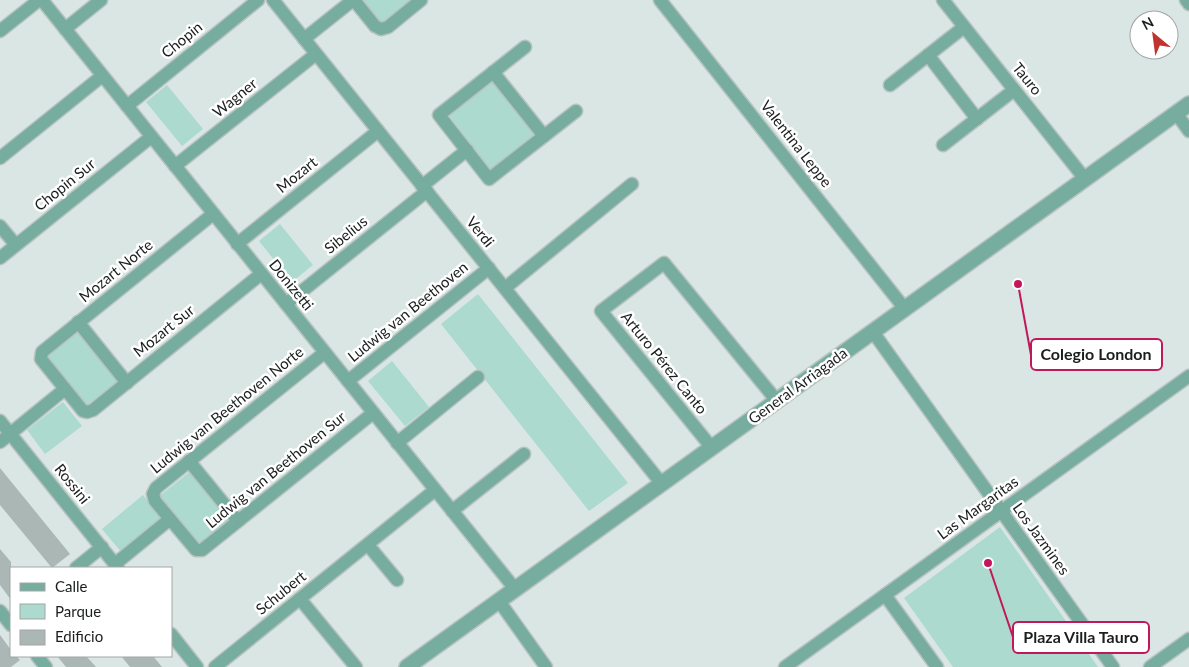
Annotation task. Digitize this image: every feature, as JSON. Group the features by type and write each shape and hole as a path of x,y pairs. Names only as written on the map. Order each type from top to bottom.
{"street":[{"name":"Donizetti","path":"40,0 515,590"},
{"path":"0,32 40,0"},
{"path":"65,29 100,0"},
{"name":"Chopin","path":"127,106 258,0"},
{"name":"Verdi","path":"273,0 662,484"},
{"path":"304,39 354,0 375,26 381,29 388,27 421,0"},
{"name":"Valentina Leppe","path":"660,0 906,308"},
{"name":"Tauro","path":"943,0 1085,179"},
{"path":"1186,0 1189,4"},
{"path":"890,85 964,27"},
{"path":"525,47 439,115 489,179 576,111"},
{"name":"Wagner","path":"175,166 316,54"},
{"path":"928,55 977,119"},
{"path":"493,72 544,136"},
{"path":"0,158 102,76"},
{"path":"943,145 1014,90"},
{"name":"General Arriagada","path":"406,667 1189,104"},
{"path":"1176,114 1189,131"},
{"name":"Mozart","path":"237,244 378,131"},
{"name":"Chopin Sur","path":"0,258 151,137"},
{"name":"Sibelius","path":"286,304 424,188 466,150"},
{"path":"505,288 632,184"},
{"name":"Mozart Norte","path":"65,389 41,359 44,350 213,214"},
{"path":"0,226 16,245"},
{"name":"Arturo Pérez Canto","path":"712,448 602,311 664,263 777,401"},
{"name":"Ludwig van Beethoven","path":"348,381 489,268"},
{"name":"Mozart Sur","path":"65,389 83,411 93,410 261,274"},
{"path":"78,322 127,383"},
{"name":"Los Jazmines","path":"873,332 1113,667"},
{"name":"Ludwig van Beethoven Norte","path":"170,519 156,501 153,494 156,488 324,353"},
{"name":"Las Margaritas","path":"786,667 1189,376"},
{"path":"397,443 478,377"},
{"path":"0,442 65,389"},
{"name":"Ludwig van Beethoven Sur","path":"170,519 194,548 199,551 204,549 373,413"},
{"name":"Rossini","path":"0,421 117,566"},
{"path":"452,511 524,454"},
{"path":"189,462 238,521"},
{"name":"Schubert","path":"215,667 435,490"},
{"path":"117,566 170,519"},
{"path":"368,544 398,580"},
{"path":"77,567 102,548"},
{"path":"886,595 937,667"},
{"path":"300,599 356,667"},
{"path":"498,601 546,667"},
{"path":"0,611 10,621"},
{"path":"172,635 197,667"},
{"path":"1150,667 1189,639"},
{"path":"38,657 46,667"}],"green space":[{"path":"361,0 411,0 385,23 378,23"},
{"path":"492,81 535,136 490,170 448,114"},
{"path":"167,85 203,129 182,146 146,102"},
{"path":"280,224 313,265 292,282 259,241"},
{"path":"478,294 628,483 589,511 441,324"},
{"path":"79,331 119,381 87,405 46,356"},
{"path":"392,361 429,407 405,426 368,381"},
{"path":"63,402 82,426 45,454 27,430"},
{"path":"192,470 232,520 198,546 158,497"},
{"path":"143,495 163,519 122,553 102,529"},
{"path":"1000,527 1098,667 953,667 904,598"}],"building":[{"path":"0,468 70,554 51,567 0,505"},
{"path":"0,549 11,562 10,599 0,585"},
{"path":"0,635 10,649 10,657 17,657 20,660 11,667 0,667"},
{"path":"58,657 87,657 96,667 66,667"},
{"path":"122,657 154,657 162,667 130,667"}],"place":[{"name":"Colegio London","path":"1018,284"},
{"name":"Plaza Villa Tauro","path":"988,563"}]}
